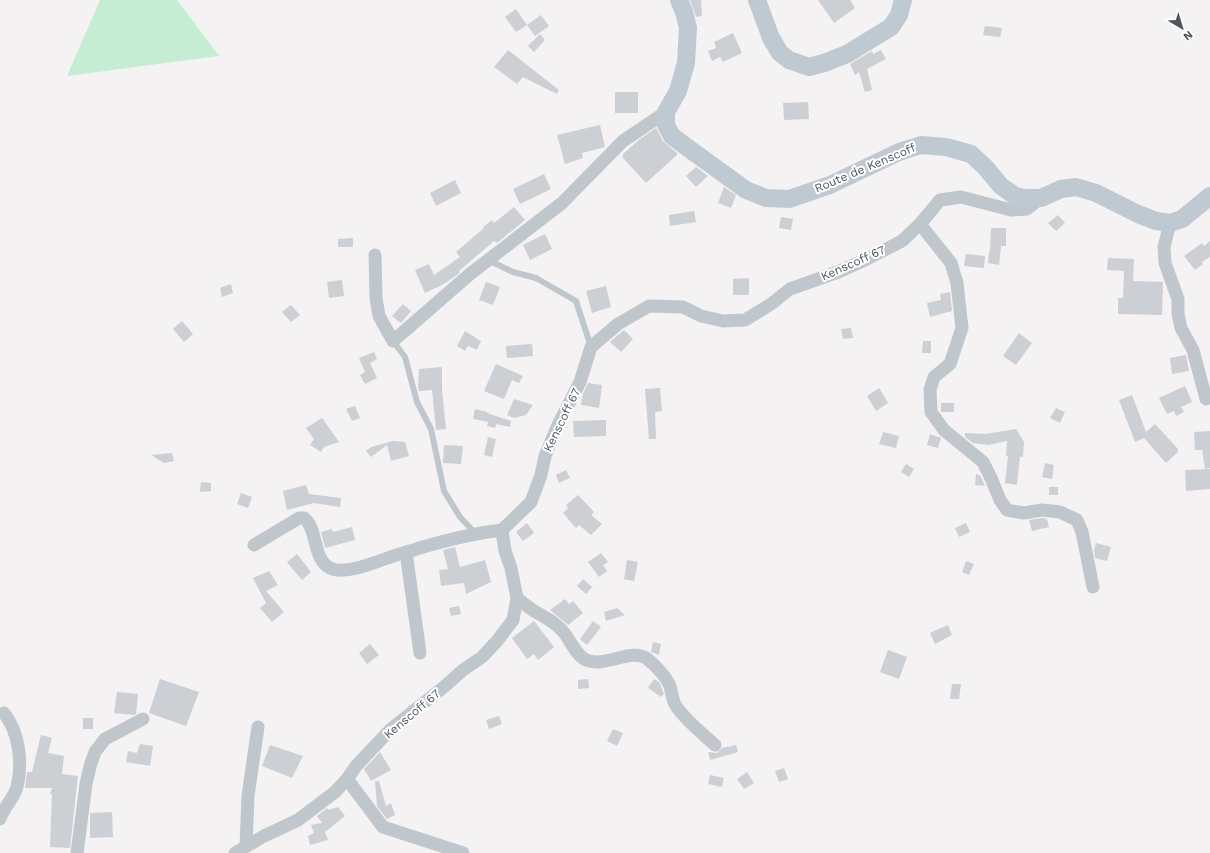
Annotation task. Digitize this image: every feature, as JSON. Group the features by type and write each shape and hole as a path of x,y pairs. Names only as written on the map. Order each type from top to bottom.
{"main road":[{"path":"666,112 678,91 686,63 688,28 679,0"},
{"path":"757,0 771,38 780,53 789,60 809,67 847,54 891,27 899,15 903,0"},
{"name":"Route de Kenscoff","path":"666,112 666,125 672,136 746,190 766,198 789,199 830,185 898,152 921,145 946,147 971,154 1002,186 1015,196 1041,198 1061,189 1076,187 1096,193 1138,214 1156,221 1170,223"},
{"path":"1170,223 1182,219 1210,196"}],"street":[{"path":"376,255 376,298 380,316 393,341 416,319 488,260 562,203 623,141 666,112"},
{"name":"Kenscoff 67","path":"241,849 298,820 335,792 347,780 356,766 391,729 463,670 482,657 497,641 513,620 517,598 512,568 505,551 502,530 532,502 545,456 558,425 580,382 591,347 618,324 649,306 683,307 701,316 723,321 745,320 772,304 790,289 838,272 902,241 920,224 940,200 961,198 1011,210 1027,209 1041,198"},
{"path":"1170,223 1164,247 1165,263 1178,299 1178,314 1181,328 1193,350 1206,399"},
{"path":"920,224 951,263 957,283 962,328 950,364 934,377 930,390 931,412 944,430 983,462 1000,500 1007,510 1023,513 1042,510 1060,512 1077,520 1082,532 1092,586"},
{"path":"254,545 299,518 304,518 309,522 318,551 325,563 330,568 341,571 357,568 406,552 475,533 502,530"},
{"path":"406,552 420,653"},
{"path":"517,598 533,610 554,621 581,656 586,660 597,662 635,655 644,656 666,680 670,686 676,705 684,716 715,745"},
{"path":"0,819 18,786 19,766 19,745 11,722 4,713"},
{"path":"77,853 86,784 95,752 105,739 143,719"},
{"path":"241,849 258,727"},
{"path":"347,780 383,827 463,853"}],"lane":[{"path":"488,260 513,272 536,278 576,301 591,347"},
{"path":"393,341 405,357 417,402 431,430 444,491 460,517 475,533"}],"green space":[{"path":"100,0 177,0 219,56 67,76"}],"building":[{"path":"690,0 701,0 702,16 696,17"},
{"path":"818,0 850,0 855,8 834,23"},
{"path":"516,9 527,25 516,32 505,17"},
{"path":"541,15 549,26 535,36 527,25"},
{"path":"985,26 1002,28 1000,37 983,35"},
{"path":"733,33 742,53 723,62 720,57 712,61 708,51 716,48 714,42"},
{"path":"540,34 545,40 534,52 528,46"},
{"path":"508,50 559,90 557,94 523,77 517,84 494,67"},
{"path":"881,50 886,59 867,69 872,90 865,92 859,72 855,75 850,64 872,51 873,54"},
{"path":"615,92 638,92 638,113 615,113"},
{"path":"808,102 809,119 784,120 783,103"},
{"path":"600,125 605,147 582,153 583,158 565,164 557,135"},
{"path":"656,128 663,141 678,154 646,183 623,158 623,154 640,139"},
{"path":"696,167 708,176 696,187 686,176"},
{"path":"544,174 551,189 520,204 513,189"},
{"path":"455,180 461,193 436,206 430,193"},
{"path":"724,187 736,195 731,208 718,203"},
{"path":"514,207 525,220 497,243 494,241 459,271 460,272 457,275 442,285 425,293 415,270 429,264 434,275 460,257 456,252 484,228 483,227 492,220 494,223"},
{"path":"694,211 696,222 670,226 669,215"},
{"path":"1058,215 1065,223 1056,231 1048,223"},
{"path":"781,217 793,219 791,230 779,228"},
{"path":"991,228 1006,228 1006,246 1001,246 999,265 988,263"},
{"path":"545,234 552,249 530,260 523,245"},
{"path":"353,238 353,247 338,247 338,239"},
{"path":"1210,241 1210,257 1202,262 1203,264 1195,270 1184,256 1202,243 1204,246"},
{"path":"966,254 985,256 984,268 964,266"},
{"path":"1108,258 1134,259 1133,281 1163,282 1162,315 1118,314 1118,298 1123,298 1124,271 1107,270"},
{"path":"749,278 749,295 733,295 733,279"},
{"path":"342,280 344,296 329,298 327,282"},
{"path":"486,282 500,287 493,305 479,300"},
{"path":"231,284 233,293 222,297 220,288"},
{"path":"606,286 611,307 592,313 586,291"},
{"path":"950,292 952,311 930,317 927,303 941,300 940,294"},
{"path":"403,304 411,311 401,323 392,316"},
{"path":"291,305 300,315 291,322 282,312"},
{"path":"182,321 193,334 184,342 173,329"},
{"path":"851,328 853,338 843,339 841,329"},
{"path":"624,330 633,339 621,352 610,342"},
{"path":"465,331 481,341 477,350 468,346 465,351 457,346"},
{"path":"1019,333 1032,343 1016,365 1003,356"},
{"path":"923,341 931,341 931,353 922,353"},
{"path":"532,344 533,356 507,358 506,346"},
{"path":"374,352 377,359 370,363 377,378 365,384 360,375 365,372 359,358"},
{"path":"1186,355 1189,371 1172,374 1170,358"},
{"path":"496,364 523,376 519,383 512,380 504,399 484,391"},
{"path":"442,367 442,389 446,429 436,430 432,390 419,391 419,369"},
{"path":"588,383 602,385 599,408 581,405 583,394"},
{"path":"1185,386 1192,402 1181,407 1184,412 1176,416 1174,411 1167,414 1159,398"},
{"path":"660,388 662,411 655,412 656,439 649,439 645,389"},
{"path":"879,388 888,403 876,411 867,396"},
{"path":"1132,395 1146,432 1155,424 1178,449 1178,452 1166,463 1144,438 1135,442 1119,400"},
{"path":"514,399 533,405 526,415 514,418 507,415"},
{"path":"941,403 954,403 954,412 941,412"},
{"path":"355,406 360,418 352,421 346,409"},
{"path":"1056,408 1065,412 1060,423 1050,418"},
{"path":"475,409 511,421 510,427 496,424 495,428 487,426 488,422 473,419"},
{"path":"322,418 339,442 324,447 321,452 310,445 314,439 306,428"},
{"path":"606,420 606,436 574,437 573,421"},
{"path":"1016,429 1024,442 1023,457 1020,457 1017,485 1005,483 1008,456 1006,456 1007,441 988,445 973,443 965,437 965,433 985,434"},
{"path":"1210,431 1210,468 1205,469 1202,450 1195,450 1194,432"},
{"path":"883,432 899,436 896,448 879,444"},
{"path":"930,434 941,438 938,448 927,445"},
{"path":"488,437 496,439 492,457 484,455"},
{"path":"393,441 405,442 409,456 391,461 387,445 371,457 366,451 371,447"},
{"path":"444,445 463,446 461,464 443,463"},
{"path":"172,453 174,461 164,463 151,455"},
{"path":"1045,463 1054,465 1052,479 1042,477"},
{"path":"906,464 914,469 909,477 901,472"},
{"path":"1210,469 1210,489 1186,491 1185,470"},
{"path":"566,470 570,478 559,483 556,475"},
{"path":"976,474 980,475 985,486 975,485"},
{"path":"201,482 211,483 211,491 200,492"},
{"path":"306,485 309,494 341,498 340,507 314,503 287,510 283,491"},
{"path":"1049,487 1058,487 1058,495 1049,495"},
{"path":"241,493 252,497 248,508 237,504"},
{"path":"578,495 594,512 591,515 602,524 591,535 579,525 576,528 563,513 568,508 566,505"},
{"path":"1042,518 1047,519 1049,527 1032,531 1029,520"},
{"path":"527,523 534,533 523,541 516,532"},
{"path":"966,523 970,532 959,537 955,528"},
{"path":"352,527 355,540 325,548 321,532 332,529 333,532"},
{"path":"1096,543 1111,547 1107,561 1095,558 1094,550"},
{"path":"455,547 460,567 485,560 491,582 466,594 464,583 441,586 439,570 448,569 443,550"},
{"path":"601,553 608,562 603,565 607,571 599,577 588,562"},
{"path":"297,554 311,572 302,580 287,562"},
{"path":"627,560 638,562 634,581 624,579"},
{"path":"966,561 974,564 969,575 962,572"},
{"path":"269,571 278,585 266,591 284,612 272,622 260,608 266,603 253,578"},
{"path":"583,579 592,587 586,594 577,586"},
{"path":"565,599 569,604 573,601 583,613 568,625 550,610"},
{"path":"459,606 461,614 451,616 449,608"},
{"path":"617,608 625,615 606,621 604,612"},
{"path":"534,621 554,647 538,660 534,654 527,659 512,638"},
{"path":"593,621 601,627 587,645 580,639"},
{"path":"948,625 952,635 935,644 930,633"},
{"path":"653,642 661,644 659,655 651,652"},
{"path":"370,644 379,655 367,664 359,653"},
{"path":"888,650 907,657 899,679 880,672"},
{"path":"160,679 199,692 186,726 149,713"},
{"path":"588,679 589,688 578,689 578,680"},
{"path":"654,679 659,682 664,694 661,697 648,688"},
{"path":"952,684 961,684 959,699 950,699"},
{"path":"117,692 138,694 136,714 114,713"},
{"path":"499,716 502,724 489,729 486,720"},
{"path":"83,718 93,718 93,729 83,729"},
{"path":"613,729 623,733 617,746 607,741"},
{"path":"41,735 52,738 48,753 64,756 62,774 78,776 70,848 50,847 52,794 50,794 52,788 25,788 27,772 32,772"},
{"path":"140,744 153,746 150,766 126,762 128,751 137,753"},
{"path":"270,745 303,756 292,778 262,766"},
{"path":"736,745 738,752 710,760 708,752 717,753 722,748"},
{"path":"380,752 391,770 371,781 364,769"},
{"path":"784,768 788,779 779,782 775,771"},
{"path":"747,772 754,783 744,789 737,779"},
{"path":"710,775 724,778 722,787 708,784"},
{"path":"375,781 379,781 386,806 391,803 395,815 387,819 377,806"},
{"path":"338,807 345,816 325,832 328,840 310,845 308,836 314,833 311,825 322,823 317,816 327,808 328,810"},
{"path":"112,812 113,837 90,838 90,813"}]}
